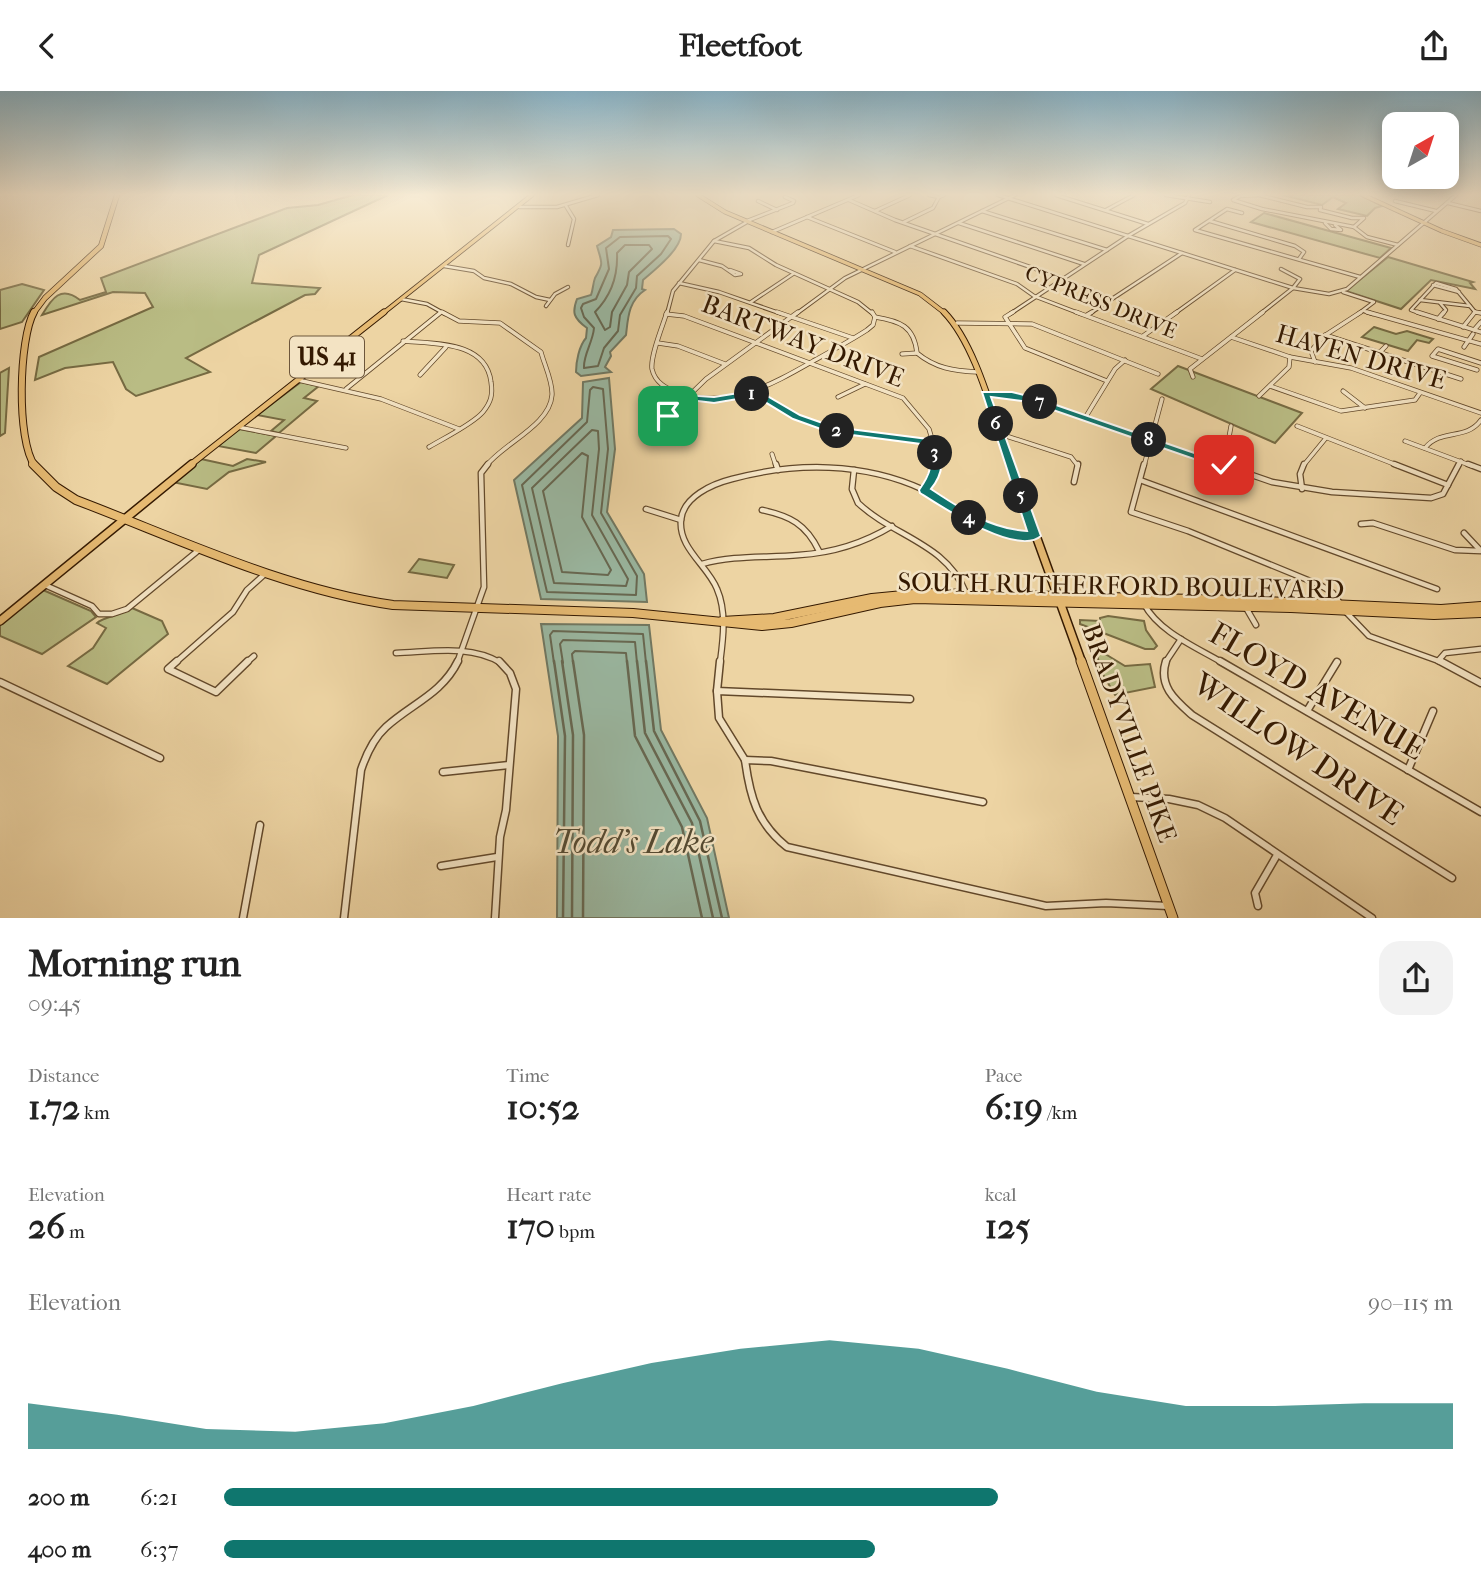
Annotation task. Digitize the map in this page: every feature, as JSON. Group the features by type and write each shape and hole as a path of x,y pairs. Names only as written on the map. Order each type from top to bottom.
{"highway":[{"name":"SOUTH RUTHERFORD BOULEVARD","path":"105,234 102,245 48,295 30,320 26,333 22,438 37,470 48,482 76,501 266,572 358,600 424,608 633,613 722,621 784,617 895,594 1342,607 1441,609 1481,606"},
{"name":"SOUTH RUTHERFORD BOULEVARD","path":"1342,607 1434,615 1481,614"}],"main road":[{"name":"US 41","path":"0,621 237,427 485,234"},
{"name":"BRADYVILLE PIKE","path":"776,234 920,294 945,310 957,323 985,394 1172,918"},
{"path":"1455,234 1481,244"}],"street":[{"path":"568,246 571,234"},
{"path":"714,241 749,248 794,274 870,308 875,317 873,325 757,393 714,400 687,397 666,388 654,375 652,364 666,314 678,283 714,241 723,234"},
{"path":"848,234 895,253"},
{"path":"668,416 682,420 685,428 678,431 665,430 662,424 668,416 687,397 724,364 861,269 934,234 1063,278"},
{"path":"993,234 1085,264"},
{"path":"1053,234 1108,251"},
{"path":"1120,234 1293,288 1329,294 1345,290 1411,234"},
{"path":"1107,381 1025,348 1005,317 1132,234"},
{"path":"1207,234 1360,277"},
{"path":"1253,234 1296,246 1305,254 1298,260"},
{"path":"1363,234 1398,245"},
{"path":"1387,242 1392,237"},
{"name":"CYPRESS DRIVE","path":"910,246 1017,284 1034,296 1202,359"},
{"path":"1086,316 1182,253"},
{"path":"698,260 730,269"},
{"path":"444,266 474,271 484,278 509,283 538,298 550,300"},
{"path":"1193,377 1190,369 1293,288 1300,279 1282,269"},
{"path":"1142,337 1235,270"},
{"path":"750,302 794,274"},
{"path":"1472,308 1454,288 1436,282 1410,310 1481,332"},
{"path":"678,283 710,289 853,338"},
{"path":"546,306 555,294 568,287"},
{"path":"1315,362 1311,351 1325,335 1374,302 1345,290"},
{"path":"1450,303 1460,294"},
{"path":"344,918 361,770 367,754 385,728 444,684 462,653 484,587 481,473 494,456 541,420 552,395 544,356 537,347 500,323 459,321 426,304 401,299"},
{"path":"1419,299 1481,311"},
{"path":"1438,319 1446,310 1440,302"},
{"path":"1463,327 1472,308"},
{"path":"1364,311 1481,344"},
{"path":"345,389 440,313"},
{"name":"BARTWAY DRIVE","path":"666,314 680,315 903,398 919,411 927,422 933,442 938,464 934,478 924,490"},
{"path":"875,317 901,322 912,328 916,353"},
{"path":"1464,347 1481,322"},
{"path":"957,323 1032,324 1158,375"},
{"path":"1325,335 1461,379"},
{"name":"HAVEN DRIVE","path":"1231,337 1290,357 1351,368 1481,413"},
{"path":"403,341 468,350 486,363 490,373 493,396 491,404 482,414 429,447"},
{"path":"658,343 678,346 724,364"},
{"path":"420,375 447,346"},
{"path":"1379,353 1386,346"},
{"path":"1478,370 1432,356 1438,349 1481,363"},
{"path":"902,354 916,353 932,366 956,372 977,372"},
{"path":"1259,396 1289,367 1290,357"},
{"path":"1085,418 1107,381 1125,360"},
{"path":"298,380 345,389 422,410 459,429"},
{"path":"838,397 866,383"},
{"path":"1270,386 1341,411 1415,400 1420,393"},
{"path":"1033,400 1041,388"},
{"path":"1343,391 1366,408"},
{"path":"757,393 796,417 823,428 933,442"},
{"path":"985,394 1012,395 1033,400 1302,489 1431,498 1443,494 1461,461"},
{"path":"1161,399 1131,512 1188,531 1320,585 1333,593 1362,632 1380,642 1416,651 1481,683"},
{"path":"1426,448 1432,439 1470,431 1477,427 1481,420"},
{"path":"1224,465 1231,426"},
{"path":"1297,426 1448,485"},
{"path":"237,427 346,447"},
{"path":"999,434 1071,457 1078,464 1074,482"},
{"path":"1302,489 1298,476 1300,469 1326,438"},
{"path":"1405,441 1481,468"},
{"path":"772,454 778,470"},
{"path":"1035,536 1005,534 985,527 924,490 875,473 829,467 778,470 716,483 696,495 681,520 683,534 720,595 722,621 717,691 719,718 745,760 752,805 759,821 771,836 787,847 1045,906 1106,903 1168,907"},
{"path":"855,470 851,487 855,500 957,570 967,597"},
{"path":"1140,480 1437,589"},
{"path":"646,509 681,520"},
{"path":"762,510 801,522 810,532 819,551"},
{"path":"1361,524 1373,523 1455,550 1481,551"},
{"path":"702,564 725,556 790,557 861,542 877,537 892,526"},
{"path":"1464,533 1481,551"},
{"path":"44,584 92,606 99,614 110,616 123,612 201,548"},
{"path":"254,656 216,692 168,669 233,612 247,590 266,572"},
{"name":"FLOYD AVENUE","path":"1142,601 1158,623 1181,639 1481,812"},
{"path":"1243,603 1256,625"},
{"name":"WILLOW DRIVE","path":"1181,639 1163,661 1161,678 1172,698 1192,715 1452,878"},
{"path":"1438,661 1445,653 1481,649"},
{"path":"397,653 494,656 511,670 514,678 516,689 506,810 500,827 497,857 495,918"},
{"path":"1307,711 1337,662"},
{"path":"0,682 160,758"},
{"path":"717,691 910,699"},
{"path":"1408,770 1433,711"},
{"path":"745,760 771,761 983,802"},
{"path":"443,772 509,765"},
{"path":"1130,797 1170,799 1198,805 1225,818 1372,918"},
{"path":"243,918 260,825"},
{"path":"1258,907 1255,893 1277,855"},
{"path":"441,866 497,857"}],"green space":[{"path":"219,234 305,234 259,255 252,283 320,288 315,294 305,295 186,358 210,372 136,396 126,389 113,362 65,368 35,380 39,357 153,307 145,293 113,292 42,315 58,295 67,294 80,300 106,292 101,278"},
{"path":"1293,234 1339,234 1391,248 1380,258"},
{"path":"1388,257 1473,282 1470,283 1475,289 1431,280 1401,309 1346,291"},
{"path":"22,284 44,290 22,322 0,329 0,290"},
{"path":"1374,327 1396,334 1407,331 1433,339 1429,343 1417,340 1408,351 1362,337"},
{"path":"1178,366 1302,413 1275,443 1151,389"},
{"path":"9,368 5,433 0,436 0,373"},
{"path":"301,382 319,386 304,398 317,401 279,433 271,431 284,420 257,415"},
{"path":"239,429 276,436 256,453 218,446"},
{"path":"201,459 233,466 247,459 266,462 229,472 207,489 172,482"},
{"path":"419,559 454,565 447,578 409,572"},
{"path":"43,590 91,611 96,617 42,654 0,636 0,625"},
{"path":"132,608 162,621 168,634 107,684 68,666 93,648 106,628 97,623"},
{"path":"1108,616 1144,621 1146,630 1157,646 1154,649 1145,649 1080,624 1080,620 1100,621 1100,618"},
{"path":"1102,652 1125,666 1150,664 1155,687 1115,695 1101,671 1097,655"}],"water":[{"path":"612,234 681,234 677,246 667,259 643,280 642,289 645,290 632,305 626,335 610,352 611,356 605,367 611,372 581,376 576,372 577,364 587,328 576,318 574,308 577,299 591,295 601,266 597,246"},
{"path":"609,378 615,449 607,512 644,574 647,602 541,599 514,480 582,418 583,382"},
{"name":"Todd's Lake","path":"541,624 649,625 661,730 707,818 729,918 557,918 558,736"}],"route":[{"path":"668,416 687,397 714,400 757,393 814,425 908,441 933,442 938,464 934,478 924,490 985,527 1005,534 1035,536 985,394 1012,395 1033,400 1224,465"}]}
